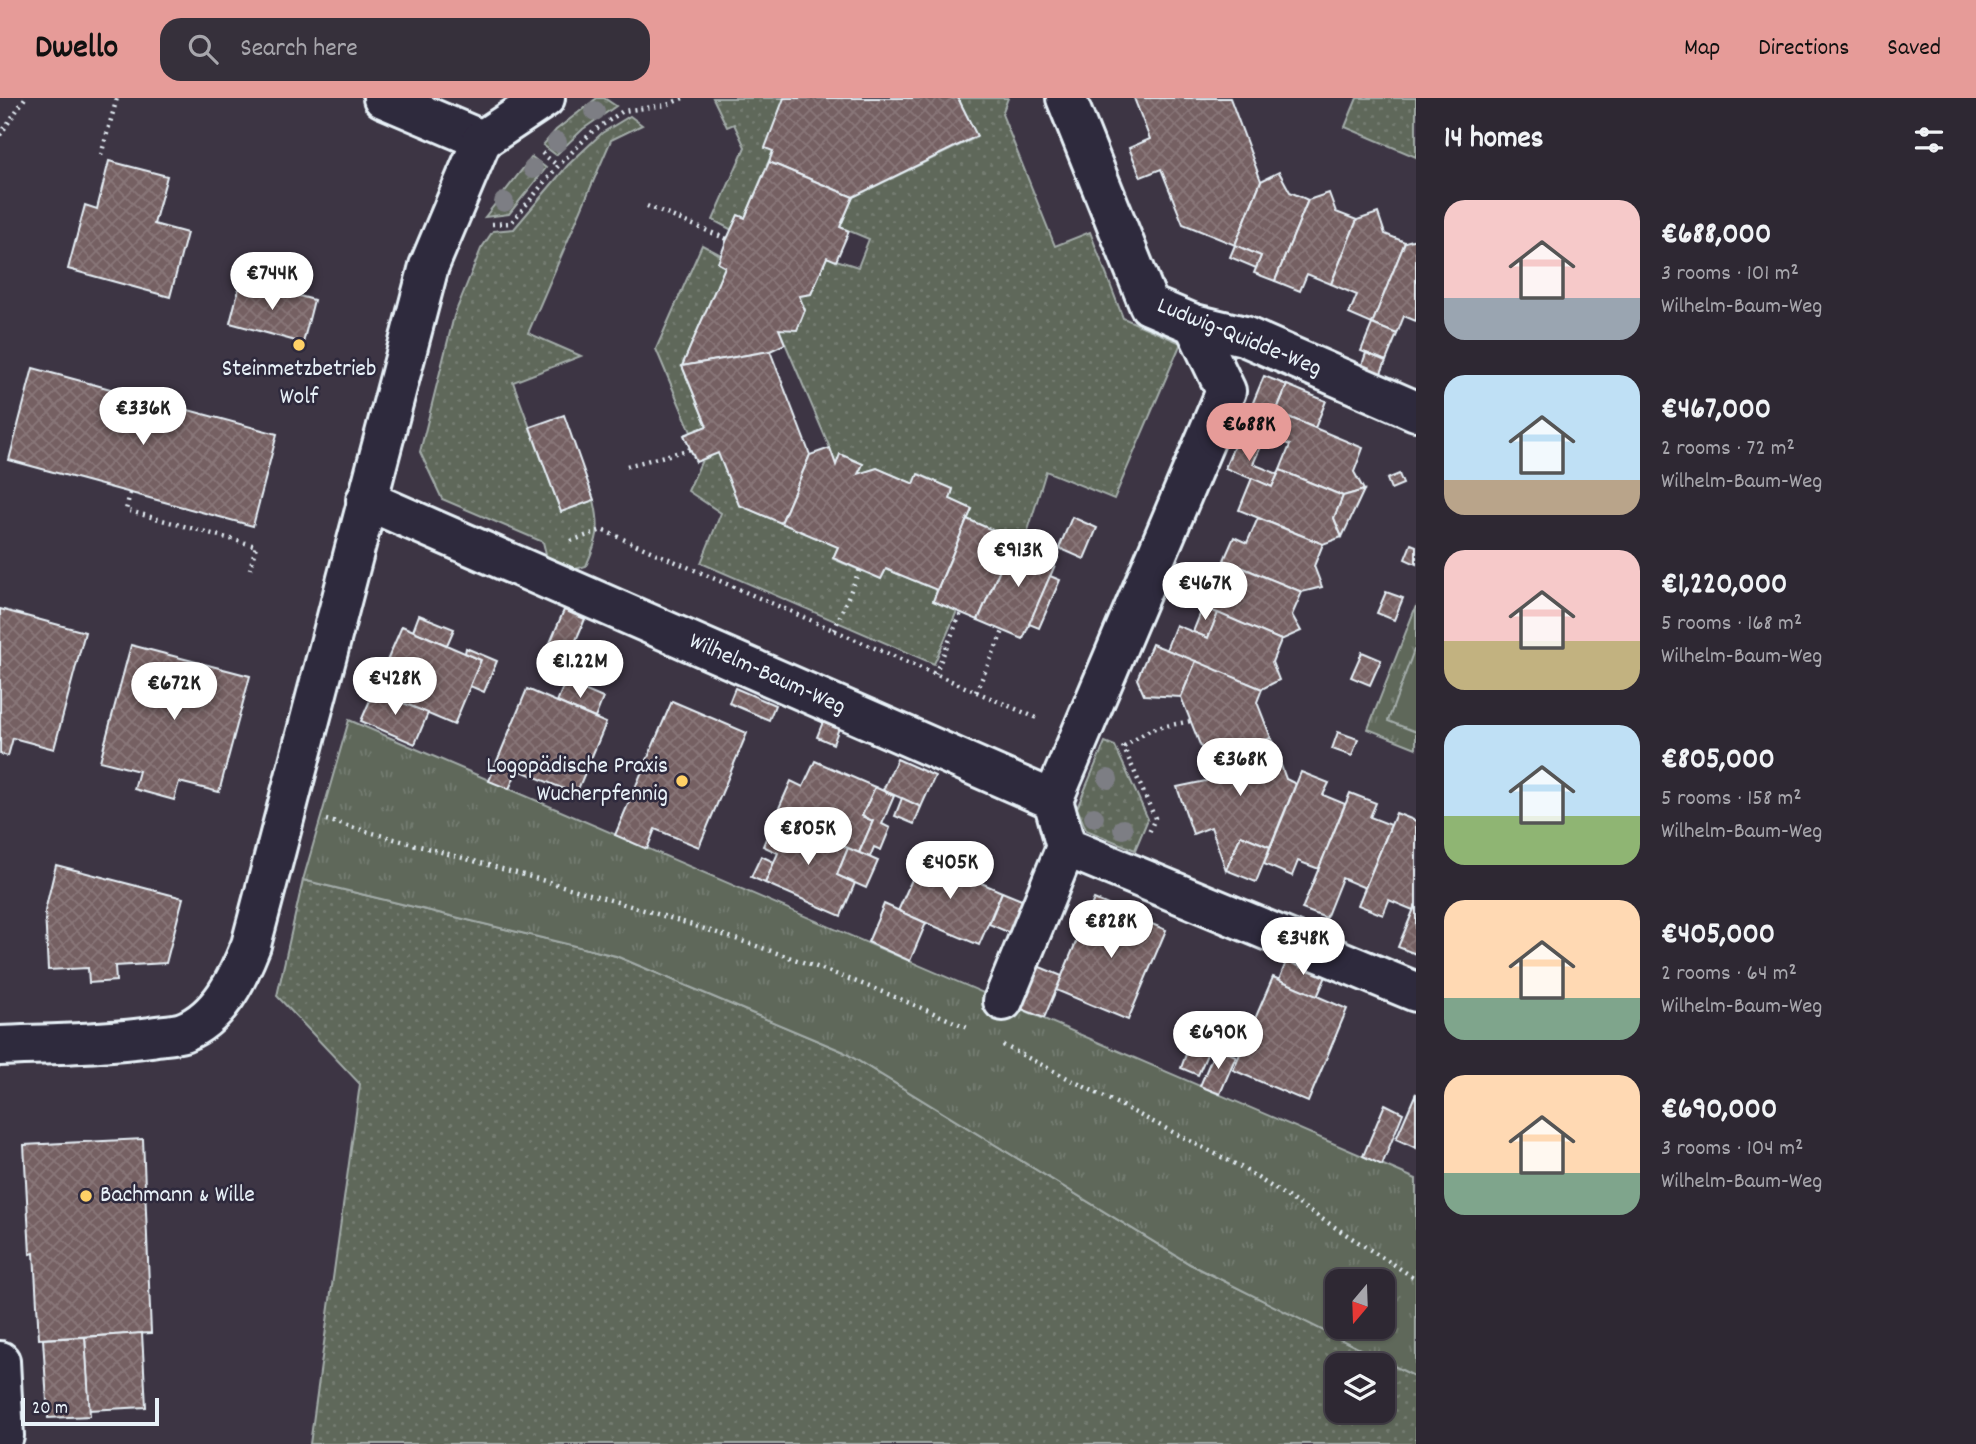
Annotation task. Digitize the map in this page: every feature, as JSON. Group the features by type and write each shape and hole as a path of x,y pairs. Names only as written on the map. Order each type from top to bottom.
{"street":[{"path":"383,98 482,140"},
{"path":"0,1046 120,1042 183,1032 206,1017 226,995 240,973 251,945 429,266 482,140 545,98"},
{"name":"Ludwig-Quidde-Weg","path":"1066,98 1149,305 1194,324 1244,336 1416,411"},
{"path":"1003,1001 1066,847 1053,800 1226,391 1194,324"},
{"name":"Wilhelm-Baum-Weg","path":"366,500 1053,800"},
{"path":"1066,847 1416,992"},
{"path":"0,1361 4,1436"}],"path":[{"path":"0,135 25,98"},
{"path":"101,155 117,98"},
{"path":"446,227 511,223 558,166 592,132 623,111 667,105 682,98"},
{"path":"647,206 727,239"},
{"path":"626,466 691,449"},
{"path":"131,493 126,510 256,546 250,569"},
{"path":"508,562 602,530 1055,726 1085,721 1118,735 1155,818 1131,874"},
{"path":"834,630 860,569"},
{"path":"935,674 961,613"},
{"path":"976,692 1003,631"},
{"path":"1124,747 1151,729 1191,721"},
{"path":"286,808 610,900 801,960 914,1004 975,1032"},
{"path":"999,1044 1238,1166 1416,1279"}],"green space":[{"path":"597,98 604,98 616,106 583,129 556,155 543,145 556,130"},
{"path":"713,98 784,98 773,151 745,218 738,215 732,230 713,220 745,147 734,124 727,127"},
{"path":"958,98 1008,98 1002,114 1055,246 1090,232 1123,318 1181,343 1114,499 1046,471 1024,544 967,519 972,509 950,499 953,489 919,474 914,484 877,468 858,474 863,464 841,455 836,465 779,329 797,329 805,310 799,296 811,294 827,257 858,267 869,239 840,227 853,197 977,137"},
{"path":"1357,98 1416,98 1416,157 1345,127"},
{"path":"630,116 642,125 611,140 528,333 581,356 513,382 561,512 594,500 598,527 596,541 586,566 576,569 547,558 543,542 442,499 420,452 454,316 481,249 493,231 514,229 568,165 602,133"},
{"path":"532,157 546,168 509,214 485,217"},
{"path":"702,245 721,255 718,263 725,267 682,366 707,426 691,432 656,349"},
{"path":"718,453 739,505 838,547 833,559 881,579 886,569 937,590 933,601 957,611 934,664 701,563 721,513 688,491 702,460"},
{"path":"1416,606 1416,748 1368,729"},
{"path":"1416,650 1416,732 1388,721"},
{"path":"349,720 1416,1179 1416,1377 1395,1366 1395,1353 1368,1353 1340,1339 1395,1339 1395,1269 1325,1269 1325,1332 1190,1264 842,1051 616,956 303,880"},
{"path":"1105,742 1115,746 1148,819 1135,850 1086,830 1077,808"},
{"path":"303,880 616,956 842,1051 1190,1264 1325,1332 1325,1339 1340,1339 1368,1353 1325,1353 1325,1423 1395,1423 1395,1366 1416,1377 1416,1444 310,1444 360,1084 277,996"}],"building":[{"path":"784,98 958,98 977,136 853,197 769,162 773,151 765,148"},
{"path":"1134,98 1230,98 1261,181 1235,245 1183,224 1161,169 1141,177 1129,148 1150,139"},
{"path":"109,161 167,176 154,224 187,233 170,297 68,269 85,205 97,209"},
{"path":"769,162 853,197 840,227 849,231 836,261 827,257 811,294 799,296 805,310 797,330 779,329 785,344 770,351 682,366 725,267 718,263 727,239 738,215 745,218"},
{"path":"1279,172 1290,192 1308,200 1275,281 1254,273 1261,256 1235,245 1261,181"},
{"path":"1329,193 1336,212 1357,220 1331,284 1307,274 1300,291 1275,281 1308,200"},
{"path":"1378,213 1385,234 1405,242 1372,324 1349,314 1357,295 1331,284 1357,220"},
{"path":"1416,239 1416,321 1404,316 1397,334 1372,324 1405,242"},
{"path":"1235,245 1261,256 1256,268 1230,257"},
{"path":"241,280 314,300 303,343 230,323"},
{"path":"1372,324 1397,334 1386,361 1361,351"},
{"path":"770,351 810,455 781,523 739,505 718,453 696,462 684,435 707,426 682,366"},
{"path":"1366,353 1386,361 1379,378 1360,371"},
{"path":"33,368 277,434 253,526 9,460"},
{"path":"1264,376 1287,385 1270,427 1261,423 1258,430 1244,424"},
{"path":"1287,385 1326,401 1315,428 1286,416 1280,431 1270,427"},
{"path":"564,415 594,500 561,512 530,427"},
{"path":"1286,416 1363,448 1354,472 1364,490 1343,496 1280,470 1290,445 1276,439"},
{"path":"1238,436 1261,446 1253,464 1278,474 1272,487 1225,468"},
{"path":"830,448 836,465 840,454 863,464 858,474 877,468 914,484 918,474 953,489 950,499 972,509 937,590 886,569 881,579 833,558 838,547 781,523 810,455"},
{"path":"1280,470 1343,496 1334,518 1342,537 1323,544 1239,510 1252,478 1272,487"},
{"path":"1399,474 1403,484 1391,489 1387,479"},
{"path":"1364,490 1342,537 1334,518 1343,496"},
{"path":"1072,517 1097,528 1084,559 1059,548"},
{"path":"1258,518 1323,544 1314,566 1322,587 1302,592 1224,560 1234,537 1247,543"},
{"path":"967,519 1013,539 978,620 933,601"},
{"path":"1013,539 1058,558 1023,639 978,620"},
{"path":"1411,544 1416,546 1416,564 1405,559"},
{"path":"1238,566 1302,592 1292,615 1301,631 1281,640 1184,600 1194,576 1228,590"},
{"path":"1050,576 1060,580 1039,628 1029,624"},
{"path":"1386,592 1403,598 1394,620 1377,613"},
{"path":"1203,607 1218,613 1208,638 1193,632"},
{"path":"0,609 85,632 54,749 13,738 8,756 0,754"},
{"path":"564,610 585,619 565,666 544,657"},
{"path":"1218,613 1281,640 1272,662 1279,680 1262,689 1166,650 1176,625 1208,638"},
{"path":"419,615 454,629 447,645 413,631"},
{"path":"402,626 481,660 454,725 374,691"},
{"path":"1152,644 1196,661 1181,697 1144,695 1137,679"},
{"path":"131,645 250,676 219,792 179,782 174,800 134,789 139,771 100,761"},
{"path":"466,648 497,661 484,692 470,686 481,660 465,653"},
{"path":"1362,652 1381,660 1370,685 1351,677"},
{"path":"1196,661 1262,689 1257,702 1271,738 1207,762 1181,697"},
{"path":"565,682 603,698 595,718 557,702"},
{"path":"735,688 775,705 769,720 729,703"},
{"path":"527,689 606,723 576,794 497,761"},
{"path":"374,691 428,713 415,744 361,721"},
{"name":"Logopädische Praxis Wucherpfennig","path":"672,701 747,733 699,847 655,829 647,849 615,835"},
{"path":"823,722 839,728 833,744 817,737"},
{"path":"1338,732 1358,739 1352,756 1332,749"},
{"path":"1271,738 1286,779 1296,784 1270,847 1241,835 1226,870 1211,827 1193,834 1177,787 1206,781 1210,770 1207,762"},
{"path":"897,759 935,776 921,807 883,790"},
{"path":"497,761 518,769 509,789 489,781"},
{"path":"815,761 875,787 862,816 873,821 859,853 775,817 791,781 803,787"},
{"path":"1301,772 1329,783 1323,795 1345,804 1319,869 1298,861 1292,876 1264,864"},
{"path":"875,787 894,796 882,824 890,828 881,850 874,847 870,857 859,853 873,821 862,816"},
{"path":"1350,793 1376,803 1370,817 1391,825 1365,888 1342,878 1326,918 1302,909"},
{"path":"902,798 921,807 914,824 895,816"},
{"path":"1396,813 1416,821 1416,904 1413,910 1389,900 1383,915 1358,905"},
{"path":"775,817 848,848 837,875 855,883 841,916 765,883 778,853 763,846"},
{"path":"1241,835 1270,847 1256,882 1226,870"},
{"path":"848,848 878,861 866,888 837,875"},
{"path":"761,856 774,862 765,883 751,877"},
{"path":"922,857 1002,892 979,945 898,911"},
{"path":"56,865 183,898 166,963 115,966 116,981 89,983 88,968 48,970 45,911"},
{"path":"1002,892 1024,901 1010,933 989,924"},
{"path":"1094,899 1166,930 1128,1020 1056,990"},
{"path":"884,904 926,923 910,961 868,942"},
{"path":"1416,904 1416,954 1398,947"},
{"path":"1288,957 1327,974 1317,997 1279,980"},
{"path":"1030,963 1062,976 1044,1018 1012,1005"},
{"path":"1273,977 1347,1009 1308,1102 1233,1070"},
{"path":"1192,1038 1211,1045 1198,1075 1181,1068"},
{"path":"1216,1048 1236,1056 1220,1094 1200,1086"},
{"path":"1416,1093 1416,1148 1396,1139"},
{"path":"1385,1104 1403,1113 1382,1165 1363,1156"},
{"name":"Bachmann & Wille","path":"143,1139 151,1333 39,1339 34,1253 30,1254 24,1145"},
{"path":"142,1333 146,1407 89,1410 85,1337"},
{"path":"85,1337 90,1416 48,1418 43,1339"}],"place":[{"name":"Steinmetzbetrieb Wolf","path":"299,345"},
{"name":"Logopädische Praxis Wucherpfennig","path":"682,781"},
{"name":"Bachmann & Wille","path":"86,1196"}]}
